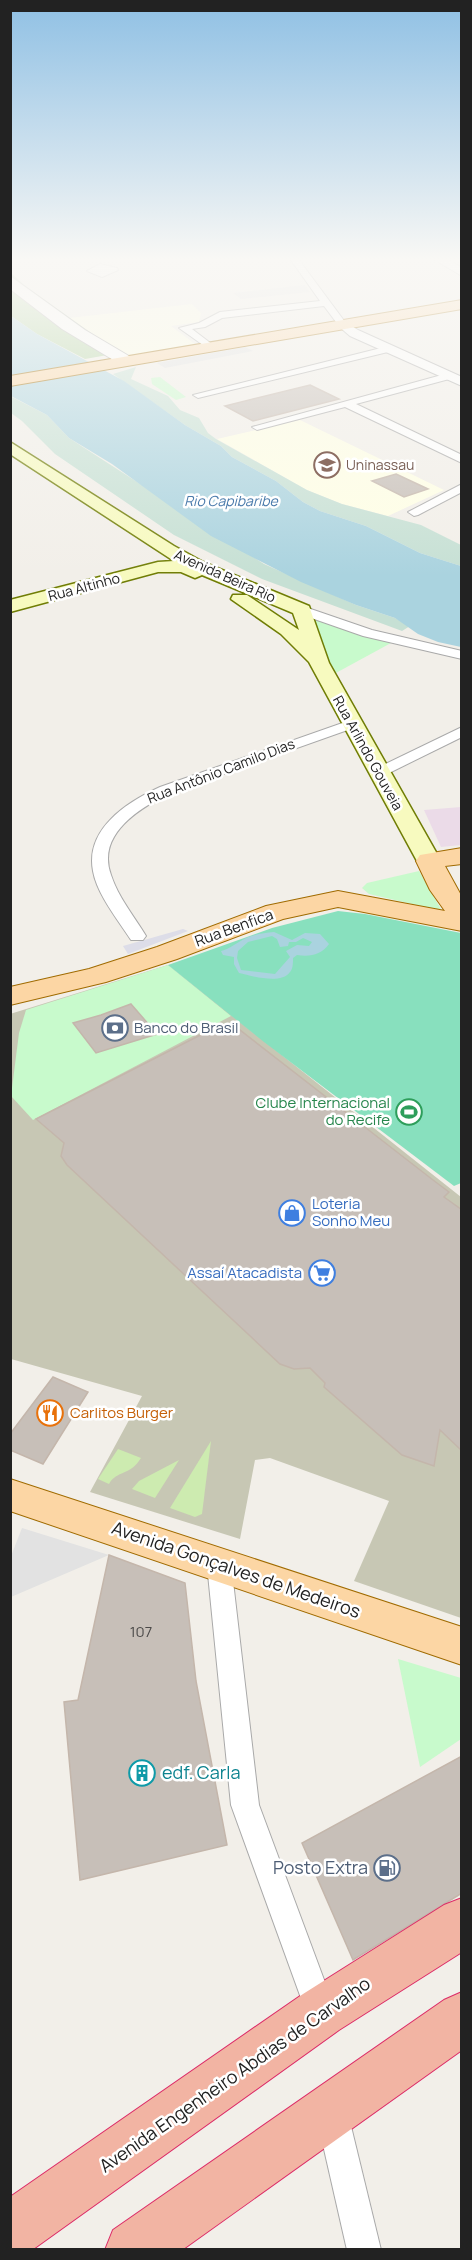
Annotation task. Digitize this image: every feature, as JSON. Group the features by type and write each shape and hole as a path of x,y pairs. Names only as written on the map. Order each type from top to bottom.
{"highway":[{"name":"Avenida Engenheiro Abdias de Carvalho","path":"10,2231 321,2012 462,1923"},
{"path":"133,2250 462,2018"}],"main road":[{"path":"10,381 103,365"},
{"name":"Avenida Beira Rio","path":"10,447 168,550 197,566 302,610"},
{"path":"158,567 169,559 168,550"},
{"name":"Rua Arlindo Gouveia","path":"158,567 184,566 189,568 288,630 319,663"},
{"name":"Rua Altinho","path":"10,606 158,567"},
{"name":"Rua Arlindo Gouveia","path":"302,610 319,663 423,851"},
{"path":"423,851 461,856"},
{"path":"423,851 443,890 462,917"},
{"name":"Rua Benfica","path":"10,996 96,976 167,953 276,912 338,899 374,904 462,924"},
{"name":"Avenida Gonçalves de Medeiros","path":"10,1495 462,1646"}],"street":[{"path":"198,395 321,365"},
{"path":"425,365 455,379"},
{"path":"257,427 455,379"},
{"path":"348,404 462,460"},
{"path":"414,512 462,487"},
{"name":"Avenida Beira Rio","path":"302,610 368,633 462,655"},
{"name":"Rua Antônio Camilo Dias","path":"137,936 101,873 99,856 103,844 110,829 121,818 144,800 165,790 351,724"},
{"path":"378,773 462,731"},
{"path":"219,1564 245,1805 321,2012"},
{"path":"331,2111 364,2250"}],"shaded area":[{"path":"136,367 131,379 168,396 180,410 199,418 208,433 216,439 307,490 342,504 421,525 461,545 461,566 420,553 366,526 320,511 303,502 276,481 232,457 221,446 185,425 113,374"},
{"path":"10,396 47,415 69,438 264,564 410,626 402,631 262,579 174,535 55,454 11,413"},
{"name":"Uninassau","path":"300,420 444,490 388,516 342,504 307,490 217,439"},
{"path":"461,807 461,845 441,847 424,810"},
{"path":"183,929 188,931 128,954 123,946"},
{"path":"168,965 461,1197 461,1618 354,1581 389,1501 270,1458 255,1460 240,1539 90,1492 142,1396 11,1359 10,1014"},
{"path":"22,1528 109,1555 11,1597 11,1556"}],"green space":[{"path":"160,377 186,397 176,400 152,384 151,378"},
{"path":"313,619 391,643 334,674 321,651"},
{"path":"419,871 442,911 369,894 362,888 367,883"},
{"name":"Clube Internacional do Recife","path":"338,911 365,914 461,933 461,1183 454,1186 264,1042 168,965 272,928"},
{"path":"168,965 231,1016 33,1120 11,1096 19,1033 26,1010"},
{"path":"211,1441 202,1514 195,1517 170,1508"},
{"path":"118,1449 141,1458 137,1464 109,1484 98,1479"},
{"path":"179,1460 155,1498 132,1489 139,1481"},
{"path":"398,1659 461,1678 461,1739 420,1767"}],"water":[{"name":"Rio Capibaribe","path":"11,365 95,365 124,381 185,425 221,446 232,457 276,481 303,502 320,511 366,526 420,553 461,566 461,647 438,642 418,634 395,618 356,605 301,582 211,536 112,464 69,438 47,415 11,396"},
{"path":"274,932 292,940 305,933 320,934 329,944 315,954 297,955 293,958 292,968 286,976 273,979 239,973 234,964 234,957 223,955 221,951 247,938","holes":["272,936 277,939 280,947 288,946 289,942 296,942 303,938 312,942 309,946 297,945 286,951 290,957 275,974 241,970 237,958 238,951 248,942"]}],"building":[{"path":"310,385 339,399 253,421 225,406"},
{"path":"396,474 428,489 404,497 372,481"},
{"name":"Banco do Brasil","path":"131,1004 157,1034 96,1053 73,1023 101,1015"},
{"name":"Assaí Atacadista","path":"222,1024 230,1030 236,1027 449,1192 444,1197 462,1210 462,1451 440,1430 434,1466 402,1455 324,1387 325,1383 310,1368 294,1369 280,1364 67,1165 61,1156 64,1143 36,1119"},
{"name":"Carlitos Burger","path":"53,1377 88,1392 43,1464 10,1450 10,1434"},
{"name":"edf. Carla","path":"109,1555 185,1583 196,1681 227,1845 80,1880 64,1702 78,1700"},
{"name":"Posto Extra","path":"462,1756 462,1893 353,1960 302,1843"}],"place":[{"name":"Uninassau","path":"327,465"},
{"name":"Banco do Brasil","path":"115,1028"},
{"name":"Clube Internacional do Recife","path":"409,1112"},
{"name":"Loteria Sonho Meu","path":"292,1213"},
{"name":"Assaí Atacadista","path":"322,1273"},
{"name":"Carlitos Burger","path":"50,1413"},
{"name":"edf. Carla","path":"142,1773"},
{"name":"Posto Extra","path":"387,1868"}]}
